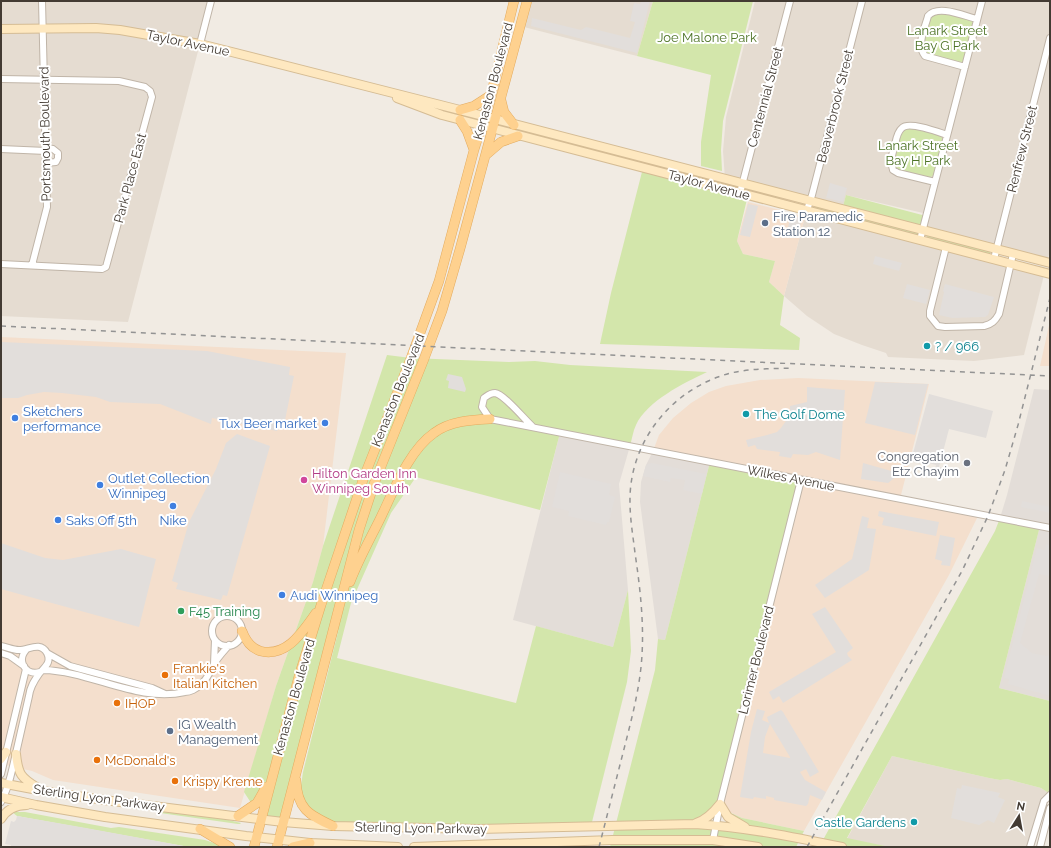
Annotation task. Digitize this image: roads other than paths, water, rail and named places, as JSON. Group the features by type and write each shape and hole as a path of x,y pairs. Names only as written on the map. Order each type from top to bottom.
{"main road":[{"name":"Kenaston Boulevard","path":"254,847 299,676 321,605 364,477 429,309 491,95 514,1"},
{"name":"Kenaston Boulevard","path":"278,843 359,530 374,484 444,304 527,1"},
{"name":"Taylor Avenue","path":"1,29 114,29 200,44 460,110 518,136 1050,274"},
{"name":"Taylor Avenue","path":"370,87 431,112 460,120 483,121"},
{"path":"460,110 474,106 491,95"},
{"path":"501,99 504,112 514,124"},
{"path":"460,120 467,131 474,150"},
{"name":"Taylor Avenue","path":"494,124 514,124 1050,263"},
{"path":"486,155 492,148 501,142 518,136"},
{"path":"335,618 353,572 411,458 424,442 434,433 446,426 468,420 490,419"},
{"path":"242,631 244,638 258,650 268,653 279,651 292,643 321,605"},
{"path":"16,754 17,768 22,776 27,781 44,791"},
{"path":"296,773 296,789 302,806 308,814 334,826"},
{"path":"238,816 257,804 273,775"},
{"name":"Sterling Lyon Parkway","path":"5,783 44,791 104,800 261,820 334,826 478,829 695,824 752,830 842,847"},
{"name":"Sterling Lyon Parkway","path":"2,799 105,817 257,837 278,843 398,847"},
{"path":"695,824 703,821 714,812 720,804 728,817 752,830"},
{"path":"1,819 10,808 20,805 36,805"},
{"path":"200,829 230,847"},
{"name":"Sterling Lyon Parkway","path":"414,847 612,840 713,840 758,847"},
{"path":"293,847 310,843"}],"street":[{"name":"Portsmouth Boulevard","path":"32,265 47,207 42,1"},
{"path":"200,44 211,1"},
{"name":"Centennial Street","path":"740,193 790,1"},
{"name":"Beaverbrook Street","path":"806,210 810,201 862,1"},
{"path":"920,240 982,1"},
{"path":"965,67 925,56 922,52 920,44 928,16 936,10 943,10 977,19"},
{"name":"Renfrew Street","path":"994,259 1050,38"},
{"path":"1,79 44,80"},
{"name":"Park Place East","path":"1,264 102,269 106,267 152,97 150,91 145,87 119,81 44,80"},
{"path":"935,182 898,173 893,170 891,157 898,134 901,128 906,125 912,125 947,135"},
{"path":"1,149 53,149 58,153 58,158 56,162 46,163"},
{"path":"946,247 930,311 930,316 938,326 945,327 984,326 990,325 995,321 1013,254"},
{"path":"490,419 484,410 482,403 484,398 489,394 496,393 504,398 533,427"},
{"name":"Wilkes Avenue","path":"490,419 1050,528"},
{"name":"Lorimer Boulevard","path":"713,840 720,804 802,480"},
{"path":"1,653 10,656 33,673 57,670 88,677 150,695 166,695 193,690 205,681 214,665 229,645 238,641 242,631 239,622 236,619 227,616 222,617 218,619 212,628 215,640 214,665"},
{"path":"215,640 220,644 229,645"},
{"path":"1,646 17,650 36,646 70,666 152,688 166,695"},
{"path":"1,774 3,755 25,668 22,663 23,655 27,649"},
{"path":"2,799 5,783 16,754 32,684 48,660 47,653"},
{"path":"1030,847 1044,801 1050,795"},
{"path":"1040,847 1050,808"}],"railway":[{"path":"807,847 962,571 988,516 1005,470 1018,425 1050,298"},
{"path":"1,326 1050,376"},
{"path":"599,847 632,717 641,668 641,604 630,508 631,481 636,462 644,443 654,426 667,410 682,397 699,386 718,377 736,372 793,368"}],"place":[{"name":"Fire Paramedic Station 12","path":"765,223"},
{"name":"? / 966","path":"927,346"},
{"name":"The Golf Dome","path":"746,414"},
{"name":"Sketchers performance","path":"15,418"},
{"name":"Tux Beer market","path":"325,423"},
{"name":"Congregation Etz Chayim","path":"967,463"},
{"name":"Hilton Garden Inn Winnipeg South","path":"304,480"},
{"name":"Outlet Collection Winnipeg","path":"100,485"},
{"name":"Nike","path":"173,506"},
{"name":"Saks Off 5th","path":"58,520"},
{"name":"Audi Winnipeg","path":"282,595"},
{"name":"F45 Training","path":"181,611"},
{"name":"Frankie's Italian Kitchen","path":"165,675"},
{"name":"IHOP","path":"117,703"},
{"name":"IG Wealth Management","path":"170,731"},
{"name":"McDonald's","path":"97,760"},
{"name":"Krispy Kreme","path":"175,781"},
{"name":"Castle Gardens","path":"914,822"}],"park label":[{"name":"Joe Malone Park","path":"707,37"},
{"name":"Lanark Street Bay G Park","path":"947,38"},
{"name":"Lanark Street Bay H Park","path":"918,152"}]}
